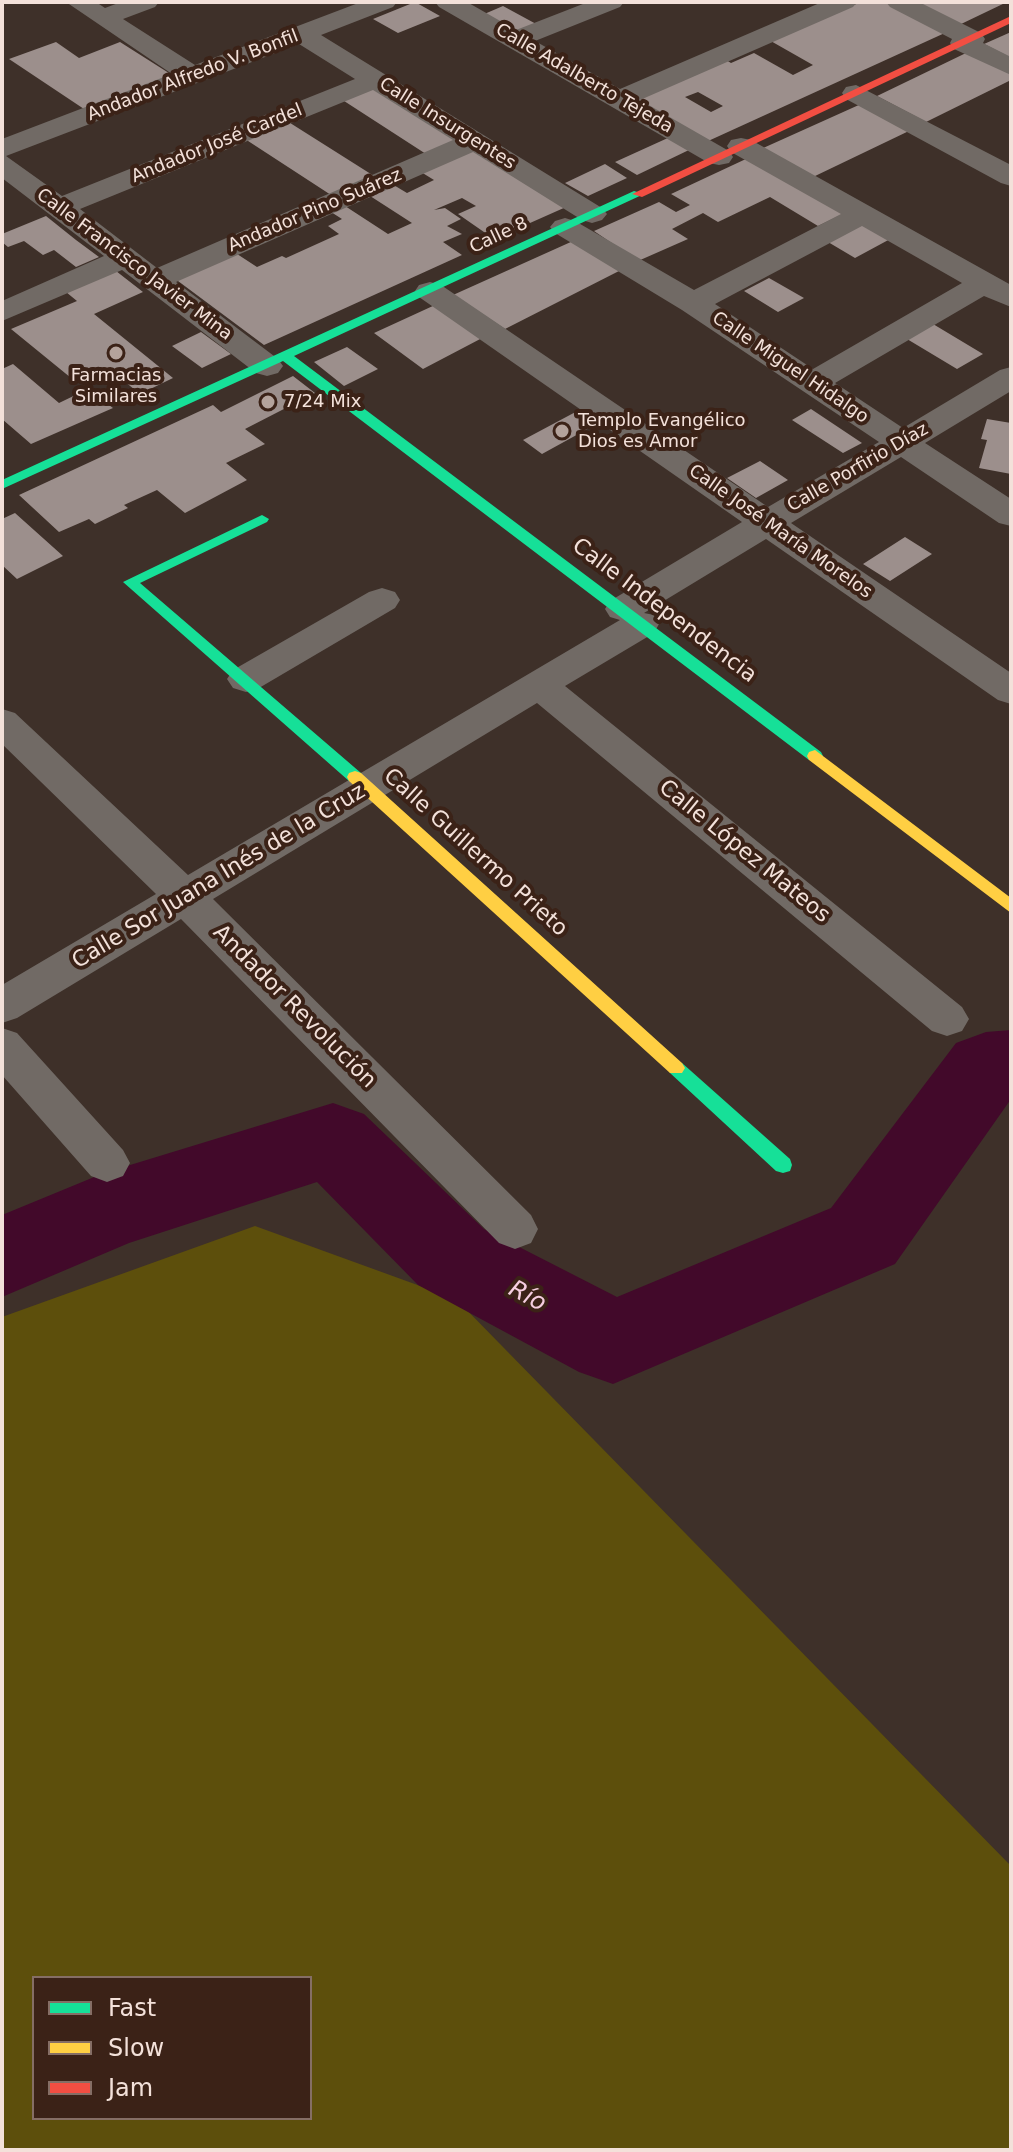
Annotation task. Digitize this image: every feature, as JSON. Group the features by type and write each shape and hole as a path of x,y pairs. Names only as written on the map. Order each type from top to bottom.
{"street":[{"path":"79,2 193,76"},
{"path":"103,17 146,2"},
{"name":"Andador Alfredo V. Bonfil","path":"2,149 384,2"},
{"name":"Calle Adalberto Tejeda","path":"448,2 620,99 864,214 998,291"},
{"path":"516,39 611,2"},
{"path":"620,99 844,2"},
{"path":"899,2 1011,67"},
{"name":"Calle 8","path":"2,485 430,291 1011,19"},
{"name":"Calle Insurgentes","path":"301,34 475,141 579,220"},
{"name":"Andador José Cardel","path":"58,208 375,80"},
{"path":"856,93 1011,177"},
{"name":"Andador Pino Suárez","path":"155,280 475,141"},
{"name":"Calle Francisco Javier Mina","path":"2,164 16,192 58,208 155,280 276,362"},
{"path":"693,303 864,214"},
{"name":"Calle Miguel Hidalgo","path":"579,220 693,303 1011,515"},
{"path":"2,312 125,258"},
{"name":"Calle José María Morelos","path":"430,291 1011,691"},
{"path":"813,382 998,291"},
{"name":"Calle Independencia","path":"276,362 632,616 1011,907"},
{"name":"Calle Porfirio Díaz","path":"632,616 766,522 1011,377"},
{"name":"Calle Guillermo Prieto","path":"262,519 130,582 246,679 783,1165"},
{"path":"246,679 382,600"},
{"name":"Calle Sor Juana Inés de la Cruz","path":"2,1006 540,686 632,616"},
{"name":"Calle López Mateos","path":"540,686 947,1019"},
{"name":"Andador Revolución","path":"2,722 184,896 515,1229"},
{"path":"2,1045 107,1163"}],"shaded area":[{"path":"255,1226 456,1299 1011,1866 1011,2150 2,2150 2,1317"}],"building":[{"path":"415,2 440,16 398,33 373,19"},
{"path":"861,2 886,2 947,32 706,142 633,99 726,60 731,63 754,53 793,75 813,65 769,40","holes":["698,92 723,106 711,112 685,97"]},
{"path":"910,2 1007,2 959,25"},
{"path":"503,6 538,25 516,34 482,15"},
{"path":"1011,32 1011,58 984,44"},
{"path":"56,42 79,58 120,42 172,75 84,109 9,59"},
{"path":"966,53 1011,74 1011,80 926,122 877,96"},
{"path":"373,86 459,140 426,154 341,99"},
{"path":"861,104 911,130 813,177 761,149"},
{"path":"287,121 374,176 331,195 245,139"},
{"path":"670,137 691,149 637,175 615,162"},
{"path":"474,148 566,207 494,239 458,214 476,206 462,198 434,210 445,208 461,219 447,226 462,234 443,242 462,255 264,345 174,278 234,252 257,267 282,256 286,258 339,234 328,226 342,219 331,212 345,206 388,234 412,223 367,194 392,184 407,193 434,180 421,172"},
{"path":"748,158 845,213 818,226 770,197 718,222 703,213 672,229 688,239 638,261 594,231 659,202 676,212 690,205 671,194"},
{"path":"605,164 627,178 588,196 565,183"},
{"path":"46,216 99,257 76,267 54,250 43,255 24,241 8,247 2,242 2,234"},
{"path":"865,223 892,238 855,258 828,242"},
{"path":"573,241 619,271 505,329 453,295"},
{"path":"116,271 143,292 94,314 173,378 140,394 108,368 76,382 11,329 77,301 66,292"},
{"path":"769,278 804,298 778,312 744,291"},
{"path":"435,305 484,337 423,369 374,333"},
{"path":"933,324 983,354 957,369 907,339"},
{"path":"201,332 231,354 202,368 172,346"},
{"path":"347,347 378,369 344,386 314,362"},
{"path":"13,364 59,403 88,389 113,408 31,444 2,419 2,369"},
{"path":"293,376 315,393 245,429 265,444 226,463 247,480 185,513 157,490 124,505 128,508 95,524 89,519 59,532 19,495 213,405 221,412"},
{"name":"Templo Evangélico Dios es Amor","path":"583,408 602,421 542,454 523,440"},
{"path":"811,409 862,443 843,453 792,420"},
{"path":"987,419 1011,423 1011,474 979,468 987,440 981,439"},
{"path":"760,461 788,480 756,498 727,478"},
{"path":"15,513 63,556 17,579 2,565 2,519"},
{"path":"905,537 932,554 890,581 863,564"}],"waterway":[{"name":"Río","path":"2,1257 104,1212 333,1140 451,1257 613,1342 863,1236 986,1067 1011,1064"}],"traffic: fast":[{"path":"2,485 638,194"},
{"path":"286,357 815,756"},
{"path":"262,519 130,582 355,777"},
{"path":"676,1068 783,1165"}],"traffic: slow":[{"path":"815,756 1011,907"},
{"path":"355,777 676,1068"}],"traffic: jam":[{"path":"638,194 1011,19"}],"place":[{"name":"Farmacias Similares","path":"116,353"},
{"name":"7/24 Mix","path":"268,402"},
{"name":"Templo Evangélico Dios es Amor","path":"562,431"}]}
